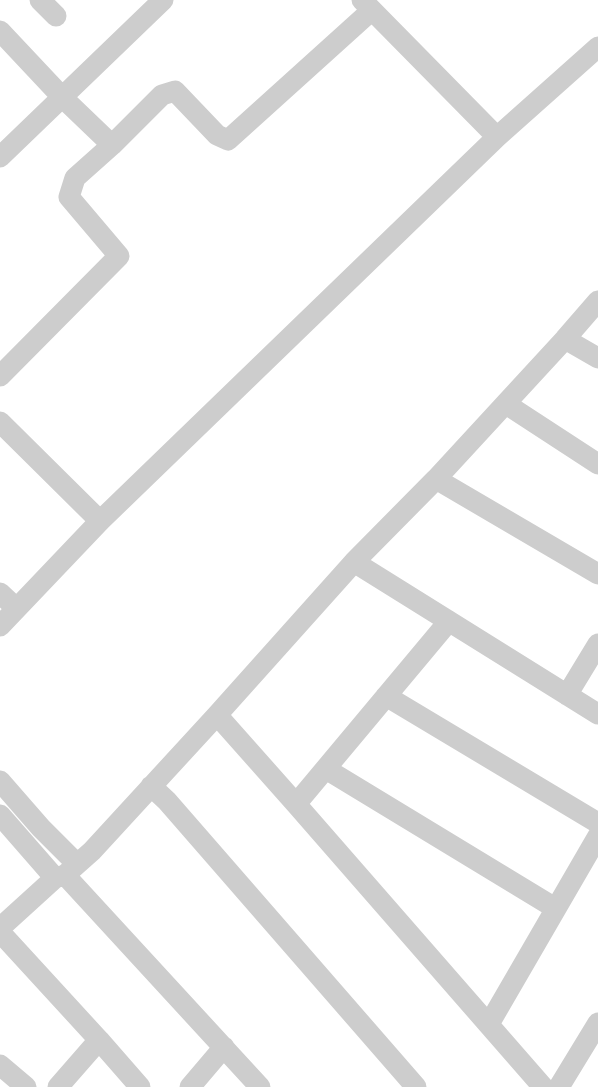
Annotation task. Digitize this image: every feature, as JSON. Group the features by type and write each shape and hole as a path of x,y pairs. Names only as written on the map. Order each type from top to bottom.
{"street":[{"path":"40,0 56,16"},
{"path":"0,157 163,0"},
{"path":"0,376 119,256 69,197 75,178 112,145 162,95 175,91 217,134 228,140 367,5 497,137"},
{"path":"0,31 63,98 112,145"},
{"path":"0,626 100,521 497,137 598,47"},
{"path":"0,928 66,872 151,786 354,562 436,479 598,301"},
{"path":"565,339 598,358"},
{"path":"506,404 598,464"},
{"path":"0,422 100,521"},
{"path":"436,479 598,574"},
{"path":"354,562 598,714"},
{"path":"0,593 16,608"},
{"path":"296,804 449,621"},
{"path":"567,695 598,644"},
{"path":"386,696 598,823"},
{"path":"217,715 543,1087"},
{"path":"326,769 556,908"},
{"path":"0,781 40,828 66,872"},
{"path":"151,786 167,801 416,1087"},
{"path":"0,815 66,872 260,1087"},
{"path":"489,1024 598,836"},
{"path":"0,932 100,1040 140,1087"},
{"path":"559,1087 598,1023"},
{"path":"58,1087 100,1040"},
{"path":"190,1087 224,1047"},
{"path":"0,1065 26,1087"}]}
